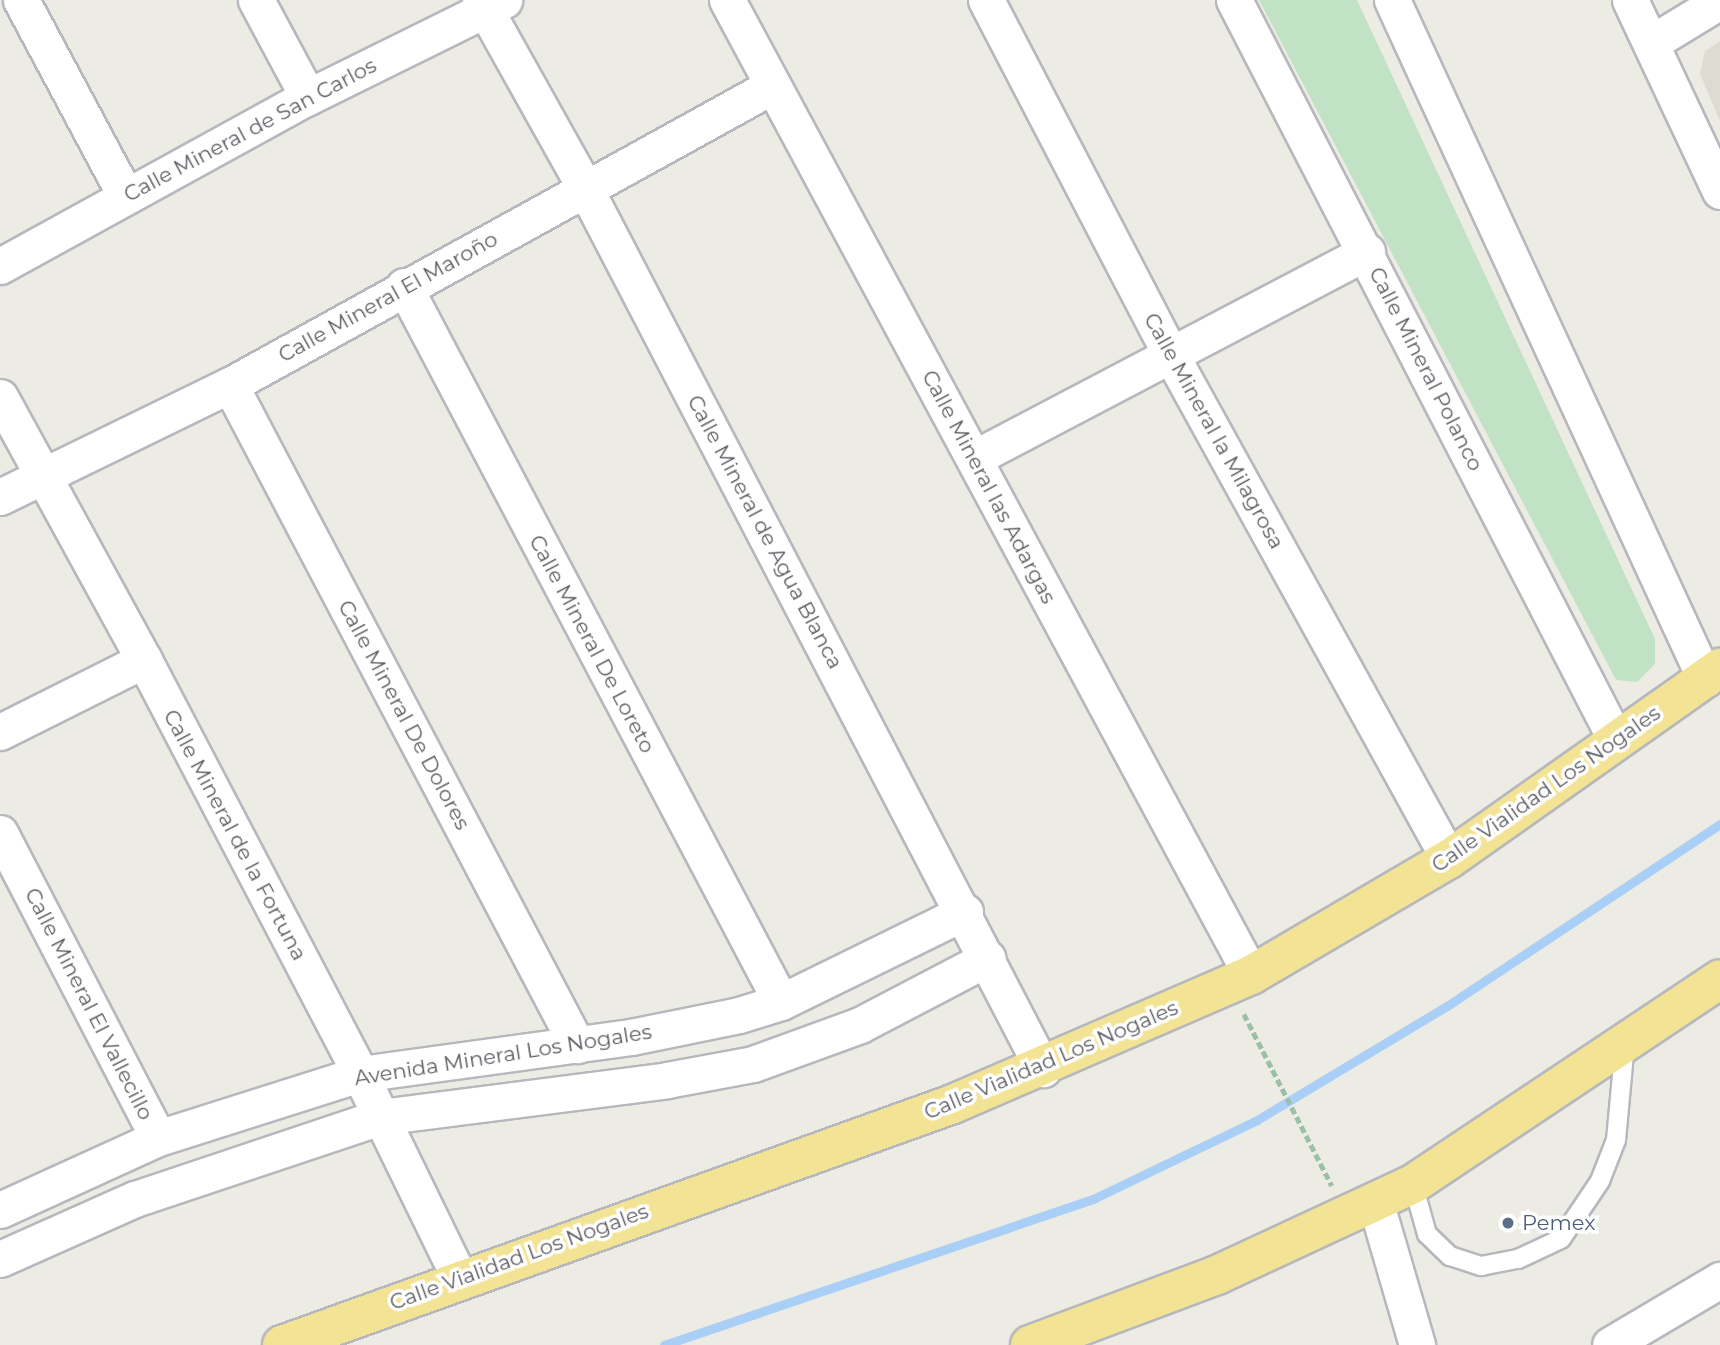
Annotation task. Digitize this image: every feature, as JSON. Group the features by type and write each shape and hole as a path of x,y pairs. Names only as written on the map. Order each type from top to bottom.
{"highway":[{"name":"Calle Vialidad Los Nogales","path":"282,1345 1043,1069 1251,975 1449,859 1713,673"},
{"path":"1030,1345 1217,1275 1413,1184 1720,979"}],"street":[{"path":"21,0 125,195"},
{"path":"257,0 308,97"},
{"name":"Calle Mineral las Adargas","path":"727,0 1251,975"},
{"name":"Calle Mineral la Milagrosa","path":"986,0 1172,357 1449,859"},
{"name":"Calle Mineral Polanco","path":"1234,0 1367,252 1616,740"},
{"path":"1392,0 1713,673"},
{"path":"1630,0 1720,191"},
{"path":"1651,43 1720,1"},
{"name":"Calle Mineral de San Carlos","path":"0,266 125,195 490,3"},
{"name":"Calle Mineral de Agua Blanca","path":"490,3 965,912 1043,1069"},
{"name":"Calle Mineral El Maroño","path":"0,498 43,474 230,385 404,286 586,190 772,86"},
{"path":"974,458 1172,357 1367,252"},
{"name":"Calle Mineral De Loreto","path":"404,286 781,1002"},
{"name":"Calle Mineral De Dolores","path":"230,385 578,1045"},
{"name":"Calle Mineral de la Fortuna","path":"0,397 144,660 360,1074 460,1279"},
{"path":"0,732 144,660"},
{"name":"Calle Mineral El Vallecillo","path":"0,833 158,1138"},
{"name":"Avenida Mineral Los Nogales","path":"0,1210 158,1138 360,1074 578,1045 690,1026 781,1002 965,912"},
{"path":"0,1259 135,1199 380,1118 667,1080 753,1064 860,1025 988,958"},
{"path":"1375,1201 1414,1344"},
{"path":"1629,1340 1720,1280"}],"lane":[{"path":"1413,1184 1427,1234 1450,1256 1481,1266 1518,1259 1561,1239 1600,1181 1616,1140 1625,1041"}],"path":[{"path":"1246,1017 1337,1195"}],"shaded area":[{"path":"1720,41 1720,121 1700,74 1705,51"}],"green space":[{"path":"1259,0 1357,0 1655,639 1655,664 1637,682 1616,680"}],"waterway":[{"path":"664,1345 1095,1198 1257,1120 1447,1006 1720,824"}],"place":[{"name":"Pemex","path":"1508,1223"}]}
